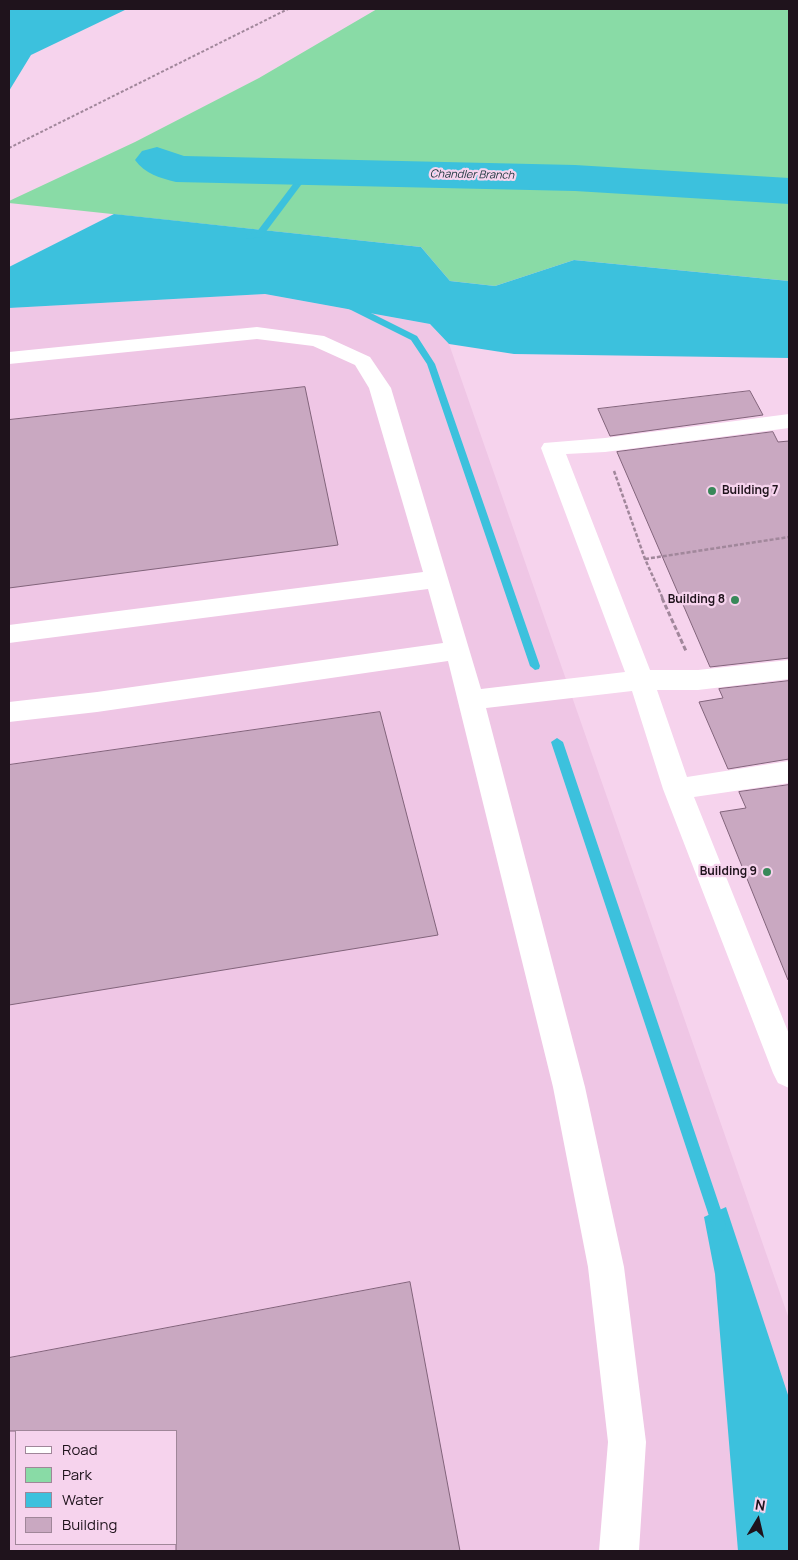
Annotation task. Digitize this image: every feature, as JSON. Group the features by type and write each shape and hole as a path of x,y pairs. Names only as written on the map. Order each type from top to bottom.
{"street":[{"path":"9,358 258,333 317,340 363,361 380,388 458,650 471,700 569,1087 606,1267 627,1442 619,1551"},
{"path":"789,421 605,444 552,448 641,680 677,789 789,1074"},
{"path":"9,634 437,580"},
{"path":"9,712 96,702 458,650"},
{"path":"471,700 641,680 698,680 789,669"},
{"path":"677,789 789,772"}],"path":[{"path":"9,148 288,9"},
{"path":"605,444 645,559 698,680"},
{"path":"645,559 789,537"}],"shaded area":[{"path":"265,294 430,324 449,344 789,1319 789,1551 9,1551 9,308"}],"green space":[{"path":"377,9 789,9 789,281 574,260 495,286 450,281 421,247 9,203 9,201 135,142 259,78"}],"water":[{"path":"9,9 127,9 31,55 9,91"},
{"path":"114,214 421,247 450,281 495,286 574,260 789,281 789,358 514,354 449,344 430,324 265,294 9,308 9,267"},
{"path":"726,1207 789,1398 789,1551 738,1551 715,1274 704,1217"}],"building":[{"path":"305,387 338,545 9,588 9,420"},
{"path":"750,391 763,415 610,436 598,409"},
{"path":"773,432 778,442 789,441 789,658 710,667 617,452"},
{"path":"789,681 789,759 728,769 699,702 723,698 719,689"},
{"path":"380,712 438,935 9,1005 9,765"},
{"name":"Building 9","path":"789,785 788,980 720,812 746,808 739,792"},
{"path":"410,1282 460,1551 176,1551 176,1545 178,1545 178,1430 9,1431 9,1358"}],"waterway":[{"name":"Chandler Branch","path":"157,160 176,169 575,178 789,191"},
{"path":"249,237 259,235 306,173"},
{"path":"344,303 414,338 431,364 535,666"},
{"path":"557,742 719,1225"}],"place":[{"name":"Building 7","path":"712,491"},
{"name":"Building 8","path":"735,600"},
{"name":"Building 9","path":"767,872"}]}
